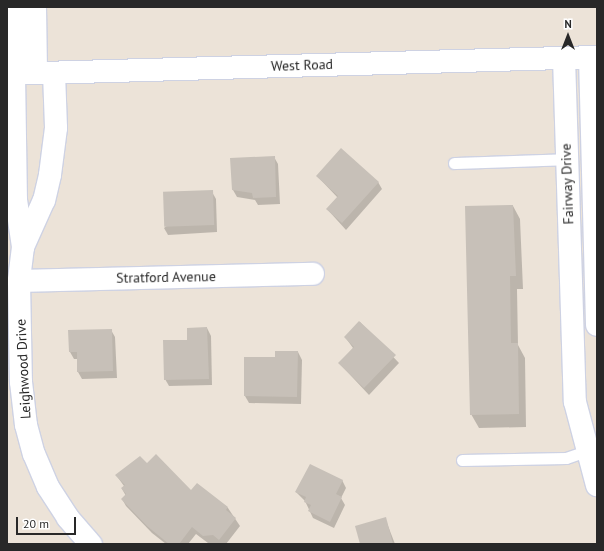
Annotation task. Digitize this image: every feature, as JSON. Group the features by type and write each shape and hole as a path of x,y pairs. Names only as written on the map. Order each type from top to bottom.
{"street":[{"path":"16,7 26,73"},
{"path":"26,73 35,7"},
{"name":"West Road","path":"26,73 594,57"},
{"name":"Fairway Drive","path":"571,309 597,317 594,57"},
{"name":"Fairway Drive","path":"564,58 566,159 575,402 586,451 597,485"},
{"name":"Leighwood Drive","path":"26,73 16,200 23,247 19,281 21,382 26,425 34,454 48,487 68,518 91,544"},
{"name":"Leighwood Drive","path":"23,247 44,200 50,175 56,128 26,73"},
{"name":"Stratford Avenue","path":"19,281 313,274"}],"lane":[{"path":"454,163 566,159"},
{"path":"462,460 566,458 586,451"}],"building":[{"path":"341,148 379,182 342,223 326,209 338,196 316,176"},
{"path":"275,156 276,197 253,198 252,193 232,190 230,158"},
{"path":"213,190 214,225 164,227 163,192"},
{"path":"513,205 516,276 510,276 511,343 518,343 519,414 470,415 465,206"},
{"path":"359,321 396,355 364,388 338,363 354,347 344,337"},
{"path":"207,327 209,379 164,380 163,340 187,340 187,328"},
{"path":"112,329 113,371 77,372 77,352 69,352 68,330"},
{"path":"275,351 298,351 297,397 244,396 244,357 275,357"},
{"path":"156,454 191,490 197,483 228,507 226,510 236,518 219,540 213,535 203,536 192,527 179,544 169,544 147,526 121,499 126,494 121,488 125,485 115,475 140,456 147,463"},
{"path":"310,464 343,480 336,494 342,497 330,522 308,511 311,505 304,502 306,497 295,492"},
{"path":"386,517 393,544 360,544 355,526"}]}
